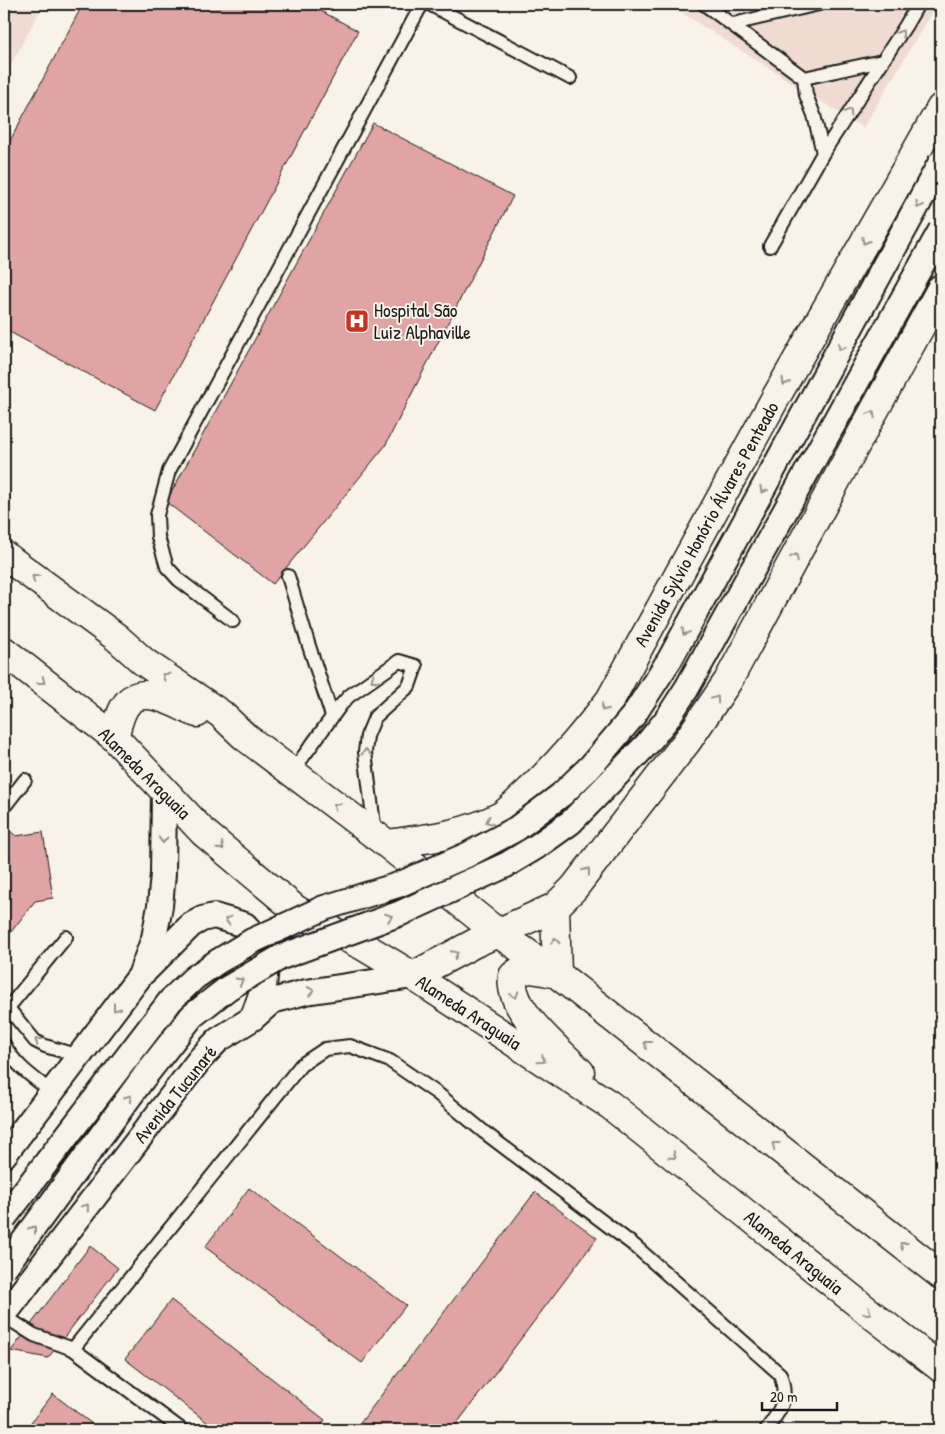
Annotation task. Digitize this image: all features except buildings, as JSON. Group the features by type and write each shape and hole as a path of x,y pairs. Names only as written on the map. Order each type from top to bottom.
{"main road":[{"name":"Avenida Sylvio Honório Álvares Penteado","path":"381,840 449,835 475,828 503,815 541,781 586,731 610,700 776,397 941,108"},
{"path":"413,976 498,933 555,907 574,888 698,726 728,681 941,289"},
{"path":"4,555 116,637 144,662 221,714 244,736 381,840 498,933 557,974 941,1275"},
{"name":"Alameda Araguaia","path":"4,651 114,737 203,832 295,909 325,928 363,946 413,976 610,1105 941,1368"},
{"path":"624,677 698,726"},
{"path":"114,737 125,707 134,698 145,695 161,697 244,736"},
{"path":"555,907 557,974"},
{"path":"557,974 535,969 518,972 513,976 513,992 528,1020 571,1062 610,1105"}],"street":[{"path":"4,1218 171,1000 194,978 252,941 324,908 398,885 467,855 516,829 561,795 591,766 633,716 670,659 941,162"},
{"path":"4,1268 192,1016 228,988 281,957 401,913 506,865 528,852 571,822 647,744 667,719 687,688 941,230"},
{"path":"140,976 154,938 160,906 163,874 164,791"},
{"path":"4,1155 140,976 191,925 202,918 214,916 245,925 258,940 266,966 264,987 253,1018"},
{"name":"Avenida Tucunaré","path":"4,1315 200,1059 218,1040 253,1018 272,1001 306,992 413,976"}],"lane":[{"path":"233,621 179,580 167,567 158,537 157,515 169,472 422,4"},
{"path":"429,4 570,78"},
{"path":"704,4 804,78 806,95 814,115 823,153"},
{"path":"732,24 819,4"},
{"path":"770,246 823,153 903,31 918,4"},
{"path":"804,78 882,61"},
{"path":"288,576 332,716"},
{"path":"292,772 332,716 350,696 400,661 416,666 409,686 376,717 367,736 365,752 381,840"},
{"path":"4,806 25,780"},
{"path":"66,937 6,1013 35,1041 45,1046 79,1056"},
{"path":"4,1044 8,1053 23,1069 52,1092"},
{"path":"73,1348 301,1065 325,1049 350,1046 390,1061 438,1094 484,1132 635,1246 780,1374 785,1388 780,1412 766,1430"},
{"path":"4,1315 34,1335 73,1348 182,1430"}],"shaded area":[{"path":"4,4 44,4 4,77"},
{"path":"668,4 937,4 863,128"}],"place":[{"name":"Hospital São Luiz Alphaville","path":"357,321"}]}
